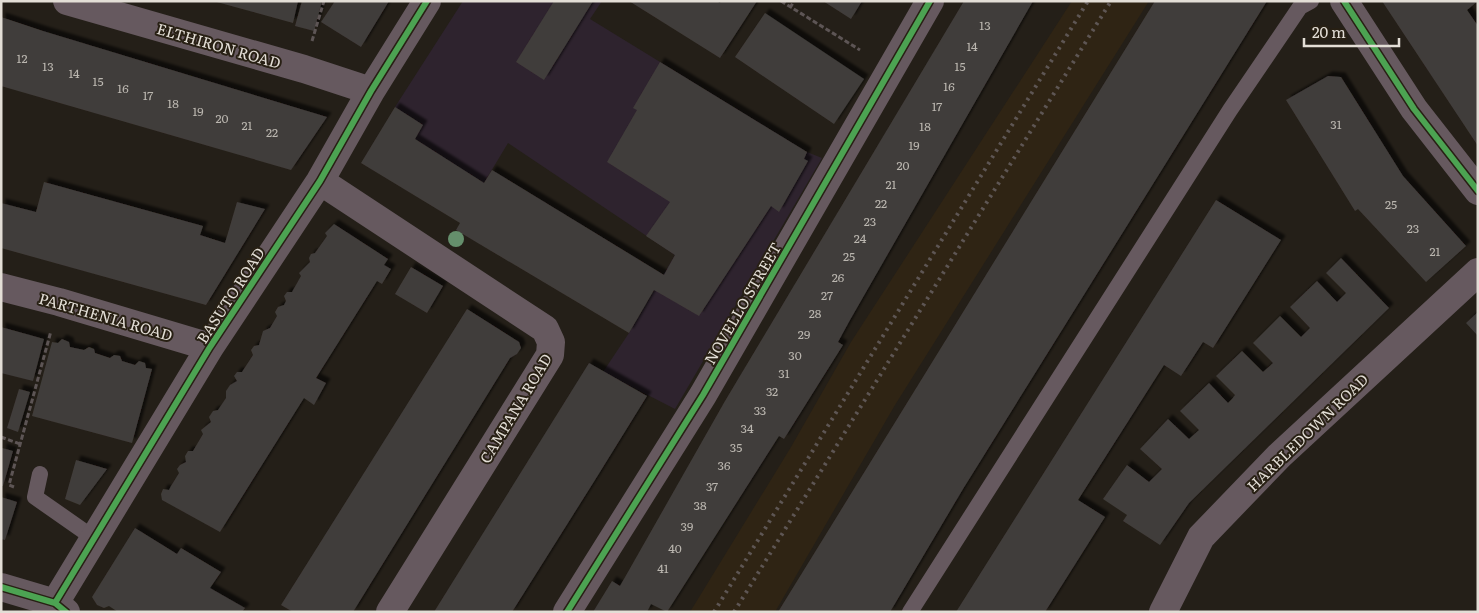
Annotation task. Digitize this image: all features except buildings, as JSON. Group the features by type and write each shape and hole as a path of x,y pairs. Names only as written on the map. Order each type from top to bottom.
{"street":[{"name":"ELTHIRON ROAD","path":"67,1 304,69 371,92"},
{"name":"BASUTO ROAD","path":"61,607 95,539 210,347 320,181 371,92 427,1"},
{"name":"NOVELLO STREET","path":"567,612 703,395 930,1"},
{"path":"1344,1 1414,109 1478,191"},
{"name":"CAMPANA ROAD","path":"320,181 545,329 551,342 550,355 390,612"},
{"name":"HARBLEDOWN ROAD","path":"1163,612 1201,537 1279,456 1478,272"},
{"name":"PARTHENIA ROAD","path":"1,287 59,302 210,347"},
{"path":"1,587 61,607"}],"lane":[{"path":"910,612 1230,110 1300,7 1311,1"},
{"path":"40,474 35,497 95,539"}],"path":[{"path":"304,69 324,1"},
{"path":"781,1 860,50"},
{"path":"790,8 794,1"},
{"path":"35,497 9,484 59,302"},
{"path":"1,437 20,444"}],"shaded area":[{"path":"463,1 602,1 590,19 807,152 822,158 675,409 603,372 629,333 675,255 508,143 484,183 415,139 423,125 395,107"},
{"path":"1072,1 1149,1 895,405 775,612 690,612 791,447 851,342"}],"railway":[{"path":"714,612 1088,1"},
{"path":"734,612 1111,1"}],"cycle path":[{"path":"55,603 210,347 320,181 371,91 427,1"},
{"path":"567,612 703,395 930,1"},
{"path":"1344,1 1414,109 1478,191"},
{"path":"1,587 55,603 66,612"}]}
